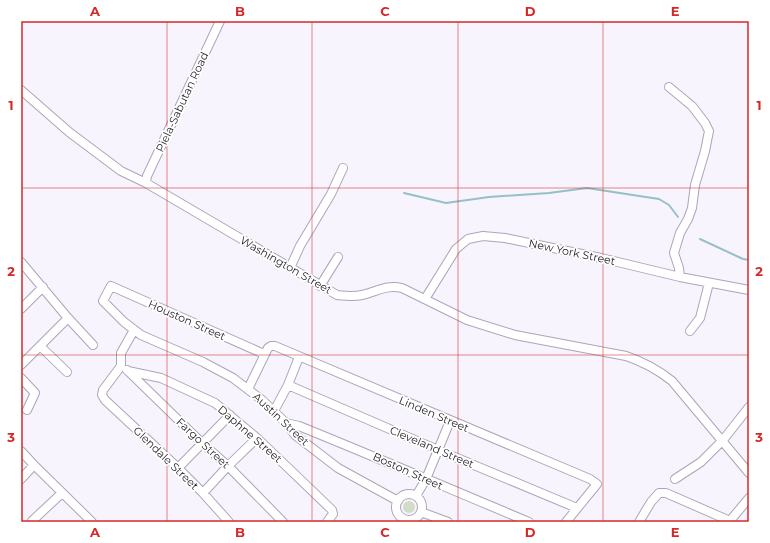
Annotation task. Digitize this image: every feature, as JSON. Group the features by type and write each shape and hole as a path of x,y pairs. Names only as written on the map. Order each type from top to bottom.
{"street":[{"name":"Piela-Sabutan Road","path":"146,183 147,176 220,21"},
{"path":"669,87 692,106 709,131 705,151 695,184 692,208 680,233 674,253 679,268 680,277"},
{"name":"Washington Street","path":"21,90 69,132 121,171 146,183 337,295 350,297 394,286 426,299 467,320 515,335 626,356 643,362 658,370 672,381 723,440 749,473"},
{"path":"290,268 300,246 331,194 343,168"},
{"name":"New York Street","path":"426,299 456,249 468,239 482,236 512,239 680,277 749,290"},
{"path":"320,286 338,257"},
{"path":"21,262 93,345"},
{"path":"690,331 700,318 710,283"},
{"name":"Houston Street","path":"103,301 111,286 264,354"},
{"path":"21,309 43,287"},
{"name":"Austin Street","path":"103,301 134,330 156,342 234,378 274,411 295,435 338,468 398,501"},
{"path":"21,365 68,318"},
{"path":"124,368 121,353 134,330"},
{"path":"40,346 67,372"},
{"name":"Linden Street","path":"264,354 271,346 275,346 590,479 597,484 577,508"},
{"path":"248,389 264,354"},
{"path":"274,411 288,385 299,357"},
{"name":"Glendale Street","path":"124,368 103,390 102,395 105,400 178,468 229,522"},
{"name":"Daphne Street","path":"124,368 161,378 216,404 230,414 332,510 333,514 327,522"},
{"name":"Fargo Street","path":"124,368 228,466 283,522"},
{"path":"21,378 35,393 27,410"},
{"name":"Cleveland Street","path":"288,385 577,508"},
{"path":"675,480 701,462 723,440 749,407"},
{"path":"178,468 203,444 230,414"},
{"path":"416,496 426,479 450,421"},
{"name":"Boston Street","path":"286,423 299,426 377,457 529,522"},
{"path":"203,493 257,438"},
{"path":"21,451 87,520"},
{"path":"21,479 34,465"},
{"path":"32,521 62,493"},
{"path":"639,522 651,502 659,494 666,493 729,522 749,498"},
{"path":"408,494 416,496 421,501 421,512 416,517 408,521 402,517 399,518 397,508 398,501 408,494"},
{"path":"566,522 577,508"},
{"path":"421,512 448,522"}],"green space":[{"path":"407,501 411,501 415,507 411,513 407,513 403,509 403,505"}],"waterway":[{"path":"404,193 446,203 489,197 549,193 587,188 659,199 669,205 678,217"},
{"path":"700,239 743,259 749,260"}]}
